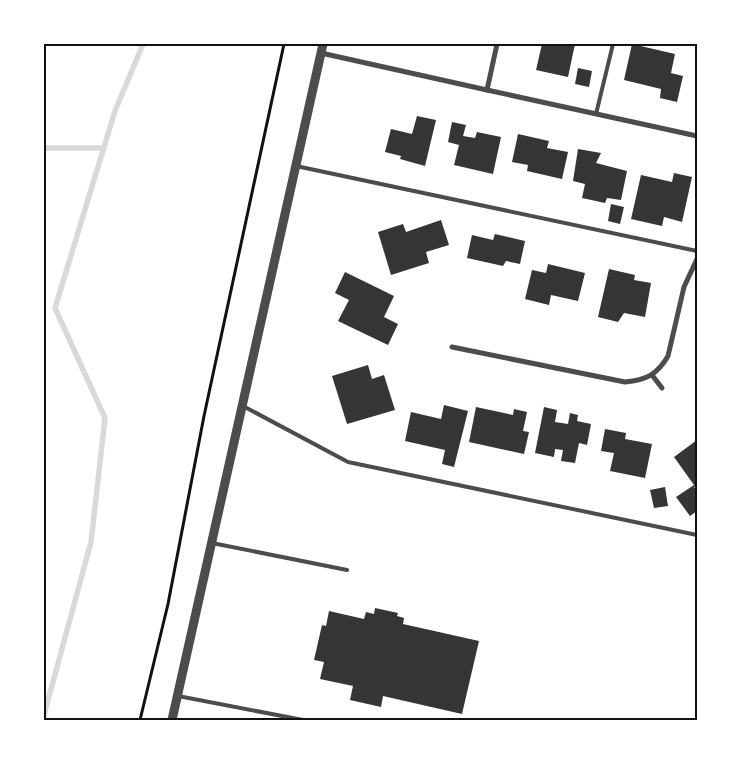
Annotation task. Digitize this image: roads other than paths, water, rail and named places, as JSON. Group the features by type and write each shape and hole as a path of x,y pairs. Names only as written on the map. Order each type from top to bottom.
{"street":[{"path":"487,90 497,44"},
{"path":"172,720 322,48 487,90 697,136"},
{"path":"452,347 625,382 648,378 663,365 668,356 684,287 697,259"},
{"path":"652,374 662,388"}],"lane":[{"path":"596,114 612,44"},
{"path":"296,166 697,250"},
{"path":"243,406 348,462 697,535"},
{"path":"212,543 347,570"},
{"path":"178,696 303,720"}],"waterway":[{"path":"44,715 91,542 105,418 55,308 115,111 143,44"},
{"path":"44,148 104,148"}]}
